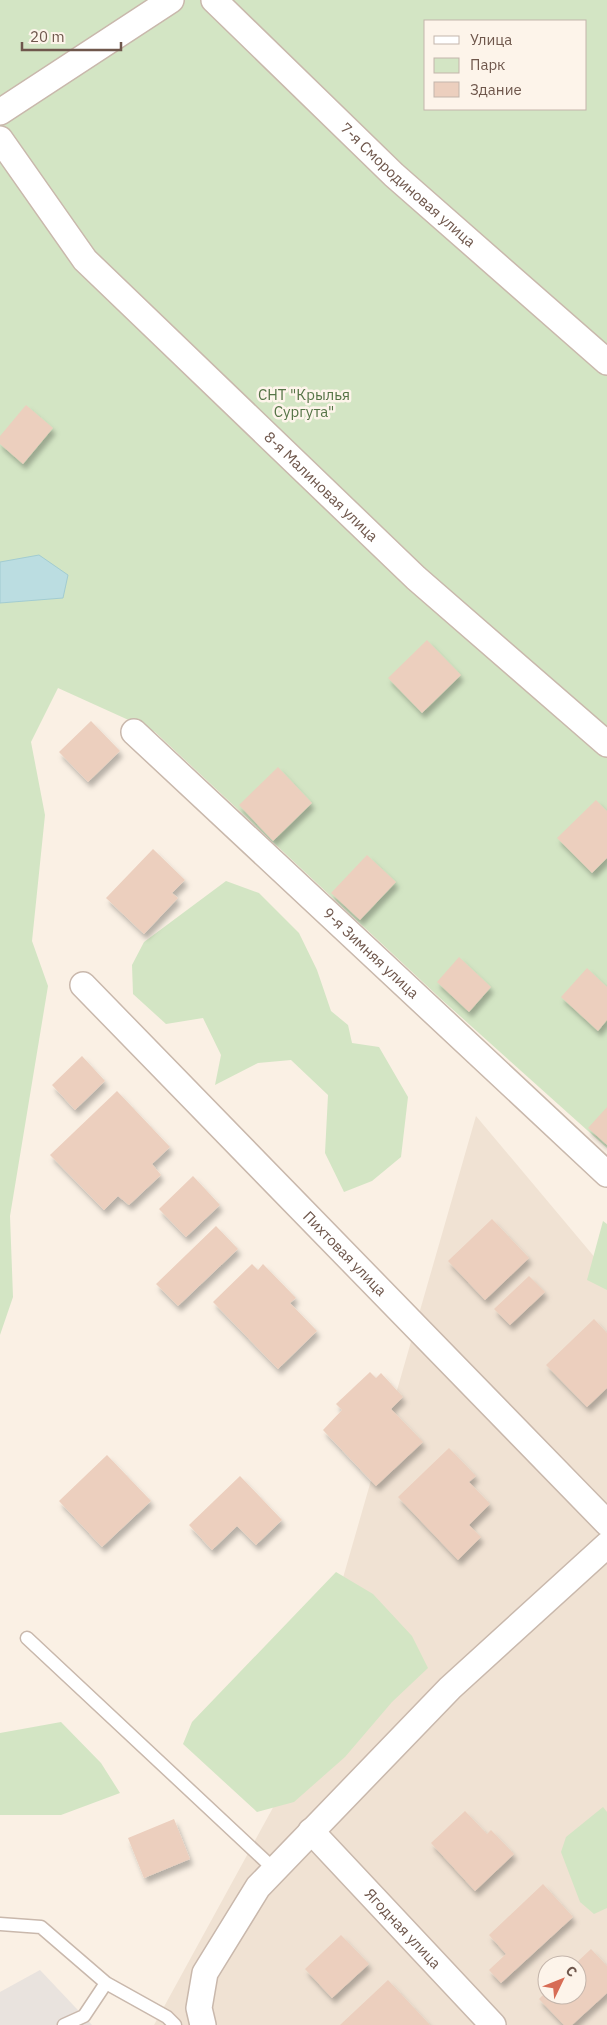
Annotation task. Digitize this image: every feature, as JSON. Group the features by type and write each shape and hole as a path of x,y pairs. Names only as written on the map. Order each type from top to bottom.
{"street":[{"path":"0,112 171,0"},
{"name":"7-я Смородиновая улица","path":"214,0 394,174 607,362"},
{"name":"8-я Малиновая улица","path":"0,139 85,260 416,578 607,744"},
{"name":"9-я Зимняя улица","path":"134,732 607,1174"},
{"name":"Пихтовая улица","path":"83,985 607,1523"},
{"path":"203,2025 200,2008 205,1973 258,1887 450,1688 607,1544"},
{"name":"Ягодная улица","path":"311,1831 493,2025"}],"lane":[{"path":"27,1638 275,1870"},
{"path":"0,1924 41,1927 106,1983 167,2017 175,2025"},
{"path":"64,2025 84,2016 106,1983"}],"shaded area":[{"path":"476,1116 607,1272 607,2025 154,2025 281,1793"},
{"path":"40,1970 92,2025 0,2025 0,1992"}],"green space":[{"name":"CНТ \"Крылья Сургута\"","path":"0,0 607,0 607,1148 441,999 155,732 58,688 31,742 45,815 32,941 48,986 10,1216 13,1297 0,1335"},
{"path":"226,881 259,893 299,933 317,970 331,1011 348,1025 352,1043 379,1047 408,1097 401,1157 372,1181 344,1192 325,1153 328,1095 291,1060 258,1063 215,1085 221,1055 203,1018 166,1024 133,994 132,965 144,942"},
{"path":"603,1221 607,1224 607,1290 587,1280"},
{"path":"336,1572 373,1594 412,1636 428,1668 392,1702 345,1757 294,1802 257,1812 183,1744 192,1722"},
{"path":"61,1722 101,1763 120,1793 61,1815 0,1815 0,1733"},
{"path":"603,1807 607,1812 607,1908 594,1914 580,1902 561,1852 566,1837"}],"water":[{"path":"39,555 68,575 63,598 0,603 0,562"}],"building":[{"path":"26,405 53,428 23,464 0,444 0,436"},
{"path":"427,640 461,675 422,713 388,678"},
{"path":"91,721 120,751 88,782 59,752"},
{"path":"278,767 312,803 273,841 239,805"},
{"path":"596,800 607,811 607,858 592,873 557,838"},
{"path":"153,849 185,880 172,893 178,898 144,934 106,898"},
{"path":"367,855 396,882 360,920 331,893"},
{"path":"459,957 491,987 469,1012 437,982"},
{"path":"587,968 607,987 607,1020 598,1031 561,997"},
{"path":"82,1056 105,1081 75,1110 52,1085"},
{"path":"117,1091 170,1147 152,1164 161,1175 129,1205 118,1196 104,1210 50,1155"},
{"path":"607,1107 607,1145 588,1128"},
{"path":"193,1176 220,1205 186,1237 159,1209"},
{"path":"492,1219 529,1258 485,1300 448,1261"},
{"path":"216,1226 238,1249 178,1306 156,1284"},
{"path":"252,1264 258,1270 263,1264 296,1298 290,1303 317,1331 278,1369 213,1302"},
{"path":"529,1276 545,1292 510,1325 494,1309"},
{"path":"594,1319 607,1333 607,1388 587,1407 546,1365"},
{"path":"370,1372 376,1378 381,1373 403,1397 391,1409 423,1442 376,1486 323,1430 342,1410 336,1404"},
{"path":"449,1448 476,1476 469,1482 490,1504 469,1525 481,1537 458,1560 398,1497"},
{"path":"107,1455 151,1501 102,1547 59,1501"},
{"path":"240,1476 282,1520 256,1545 237,1526 212,1550 189,1525"},
{"path":"465,1811 487,1834 491,1830 514,1854 475,1891 431,1843"},
{"path":"174,1819 190,1859 144,1878 128,1838"},
{"path":"543,1884 573,1917 501,1983 489,1970 506,1954 489,1935"},
{"path":"341,1935 369,1964 332,1998 305,1969"},
{"path":"591,1949 607,1966 607,1993 572,2025 564,2025 545,2005 587,2005 587,1955 585,1955"},
{"path":"388,1980 430,2025 340,2025"}]}
